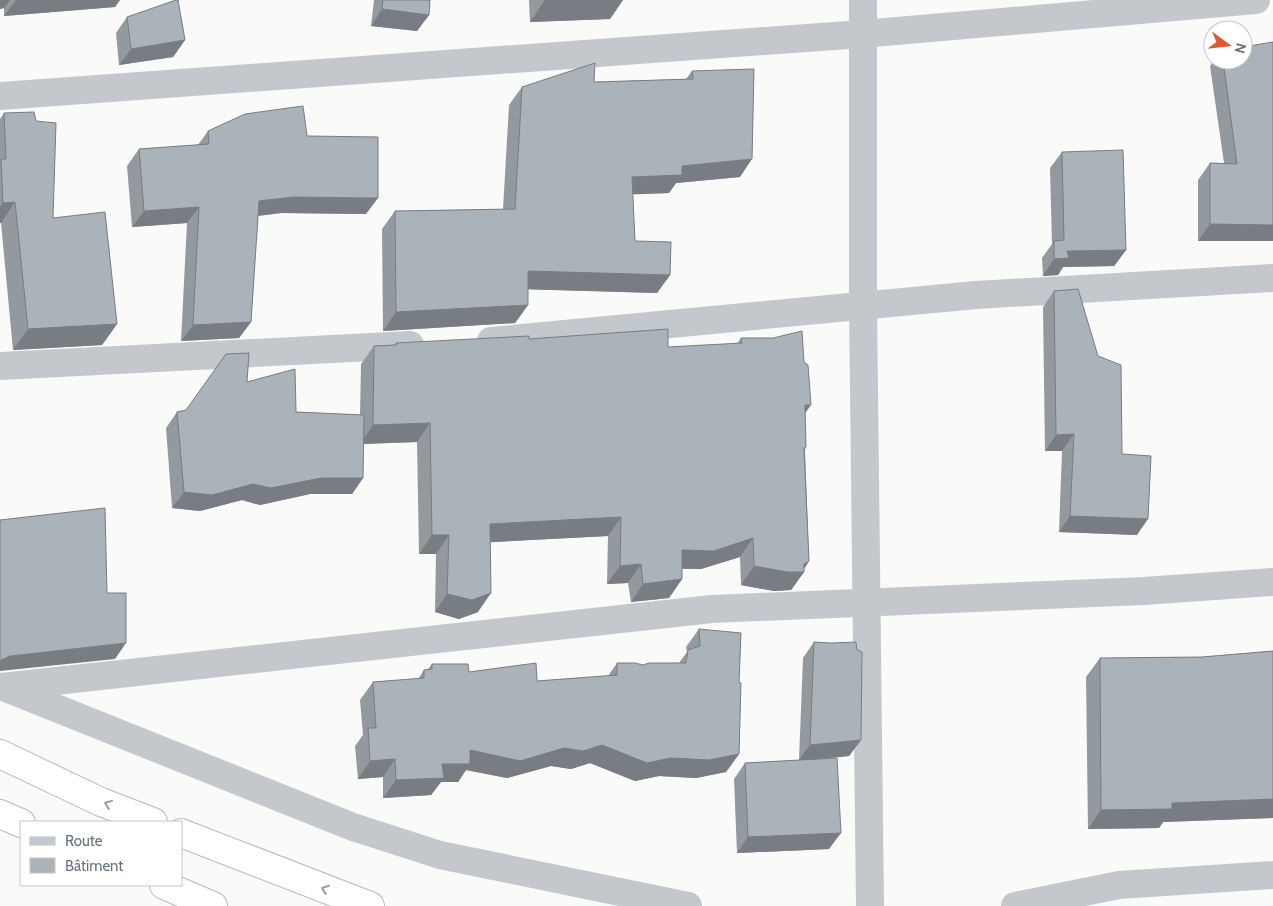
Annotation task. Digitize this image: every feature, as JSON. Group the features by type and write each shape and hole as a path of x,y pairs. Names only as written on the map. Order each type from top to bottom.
{"highway":[{"path":"0,754 101,802 150,821"},
{"path":"0,814 20,823"},
{"path":"182,834 370,906"},
{"path":"166,886 213,906"}],"street":[{"path":"863,0 863,305 870,906"},
{"path":"0,96 862,34 1256,0"},
{"path":"464,342 503,340 976,295 1273,278"},
{"path":"0,366 435,344"},
{"path":"1,686 712,609 1144,592 1273,582"},
{"path":"1,686 344,823 371,832 440,854 688,906"},
{"path":"1015,906 1119,885 1273,875"}],"building":[{"path":"178,0 185,40 131,49 127,17"},
{"path":"383,0 430,0 429,15 382,9"},
{"path":"1273,42 1273,225 1210,224 1210,163 1237,164 1224,70 1253,70 1253,45"},
{"path":"595,63 594,82 693,79 692,71 754,69 752,159 682,166 682,175 632,177 635,241 671,242 670,275 528,271 528,305 396,312 395,211 515,209 522,87"},
{"path":"303,106 307,136 378,137 378,198 293,197 259,201 251,322 193,325 199,207 144,211 139,149 209,144 208,131 245,114"},
{"path":"34,112 36,121 56,123 53,218 105,212 117,324 28,329 15,202 3,203 1,159 6,159 4,113"},
{"path":"1123,150 1126,250 1067,251 1069,258 1054,259 1054,241 1064,240 1062,152"},
{"path":"1078,289 1098,356 1121,365 1122,454 1151,456 1148,519 1070,516 1074,434 1056,435 1054,291"},
{"path":"668,329 668,347 742,343 741,338 773,338 802,331 804,362 808,365 811,405 805,405 806,447 804,448 809,561 804,564 804,572 787,572 754,566 753,538 714,551 682,550 682,579 643,584 641,564 620,566 621,517 490,524 491,593 472,600 447,594 449,535 432,535 430,423 373,425 374,346 396,345 396,343 529,336 529,339"},
{"path":"249,353 247,382 295,369 296,412 364,415 363,478 321,478 271,488 253,484 212,495 184,492 177,412 186,410 226,354"},
{"path":"105,508 107,593 126,593 126,643 10,656 0,661 0,520"},
{"path":"699,629 741,633 739,754 709,760 671,758 647,763 602,745 583,751 564,748 520,761 470,750 470,764 442,764 444,778 396,780 395,759 370,761 368,728 376,728 373,682 424,678 424,670 432,669 432,664 468,664 469,672 536,663 537,681 617,675 617,663 643,665 649,663 686,663 688,650 700,646"},
{"path":"814,642 856,642 857,650 862,652 861,740 810,745"},
{"path":"1273,651 1273,799 1172,803 1172,809 1101,810 1100,658 1202,657"},
{"path":"837,758 841,833 748,837 745,763"}]}
